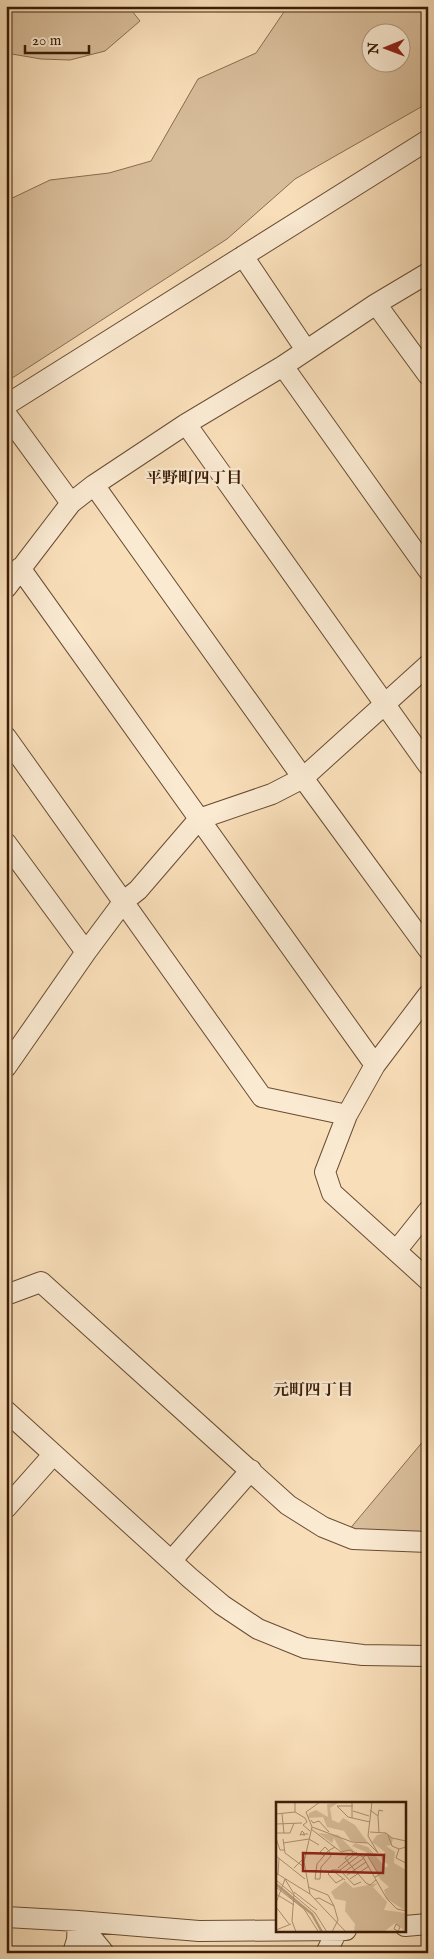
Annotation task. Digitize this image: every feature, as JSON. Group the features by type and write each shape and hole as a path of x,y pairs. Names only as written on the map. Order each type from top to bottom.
{"street":[{"path":"6,405 428,140"},
{"path":"243,256 306,350"},
{"path":"6,588 70,503 94,485 186,424 283,366 376,304 428,273"},
{"path":"376,304 428,375"},
{"path":"283,366 428,570"},
{"path":"6,414 70,503"},
{"path":"186,424 428,765"},
{"path":"94,485 303,778 428,949"},
{"path":"20,568 375,1065"},
{"path":"6,1067 124,901 138,890 199,818 272,794 303,778 428,665"},
{"path":"6,737 262,1097 347,1115"},
{"path":"6,842 86,952"},
{"path":"428,995 375,1065 347,1115 325,1172 332,1193 428,1280"},
{"path":"396,1251 428,1211"},
{"path":"6,1296 41,1282 288,1505 322,1527 353,1539 428,1542"},
{"path":"6,1411 222,1605 258,1628 305,1648 363,1655 428,1656"},
{"path":"6,1508 53,1455"},
{"path":"172,1560 251,1470"},
{"path":"6,1917 199,1931 276,1931"},
{"path":"73,1953 77,1940 78,1921"},
{"path":"78,1921 104,1953"},
{"path":"406,1926 428,1924"},
{"path":"326,1953 336,1932"}],"shaded area":[{"path":"6,6 128,6 140,21 105,51 70,60 41,59 6,53"},
{"path":"288,6 428,6 428,103 295,179 227,239 6,382 6,201 50,180 109,173 151,161 198,79 256,53"},
{"path":"425,1439 428,1441 428,1535 348,1531"}],"district":[{"name":"平野町四丁目","path":"194,477"},
{"name":"元町四丁目","path":"313,1389"}]}
